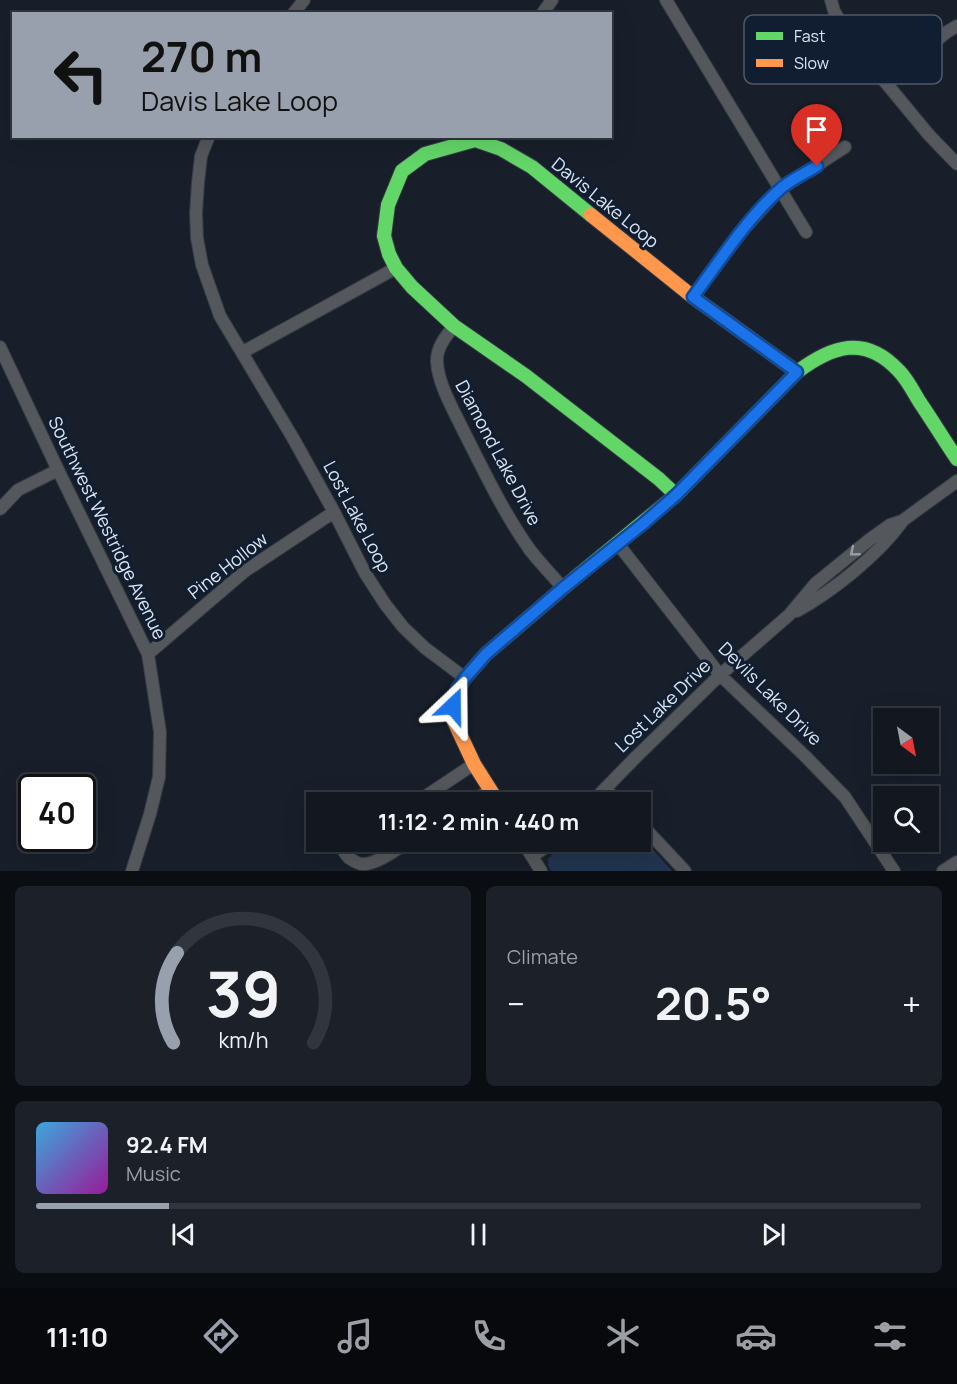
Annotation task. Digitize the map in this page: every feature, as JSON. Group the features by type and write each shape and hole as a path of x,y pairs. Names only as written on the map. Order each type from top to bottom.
{"street":[{"path":"295,12 304,0"},
{"path":"666,0 806,232"},
{"path":"831,0 836,15"},
{"path":"942,36 957,26"},
{"path":"887,84 929,135 957,164"},
{"name":"Lost Lake Loop","path":"207,138 201,156 198,183 197,238 202,265 220,316 294,438 365,573 385,604 403,627 425,648 465,678"},
{"name":"Davis Lake Loop","path":"676,495 659,479 526,376 454,326 412,287 388,254 384,236 388,205 402,171 425,154 475,138 501,149 532,167 693,297 797,372"},
{"path":"693,297 743,230 780,189 845,147"},
{"path":"243,352 396,268"},
{"name":"Diamond Lake Drive","path":"454,326 442,342 438,352 440,380 501,506 531,551 563,588"},
{"name":"Southwest Westridge Avenue","path":"0,347 148,654 160,732 159,777 132,871"},
{"path":"492,792 474,764 453,719 457,690 465,678 486,654 676,495 797,372 822,355 848,347 868,350 884,357 900,372 957,459"},
{"path":"0,509 18,490 58,470"},
{"name":"Lost Lake Drive","path":"602,792 720,675 789,615 814,601 859,567 891,536 902,521 957,481"},
{"name":"Pine Hollow","path":"148,654 245,572 334,512"},
{"name":"Devils Lake Drive","path":"618,544 720,675 845,797 894,871"},
{"path":"432,792 474,764"},
{"path":"605,789 608,792"},
{"path":"651,835 685,871"},
{"path":"344,852 352,860 362,864 375,862 392,852"},
{"path":"530,852 542,871"},
{"path":"532,855 537,852"},
{"path":"943,871 957,862"}],"shaded area":[{"path":"651,847 672,871 551,871 548,859 554,852 651,852"}],"traffic: fast":[{"path":"591,215 532,167 501,149 475,140 425,154 402,171 388,205 384,236 396,268 412,287 454,326 526,376 659,479 676,495"},
{"path":"575,578 676,495 797,372 836,351 861,348 886,359 905,378 957,459"}],"traffic: slow":[{"path":"591,215 693,297 797,372"},
{"path":"492,792 474,764 453,719 457,690 486,654 575,578"}],"route":[{"path":"453,706 457,690 486,654 676,495 797,372 693,297 743,230 773,195 817,166"}]}
